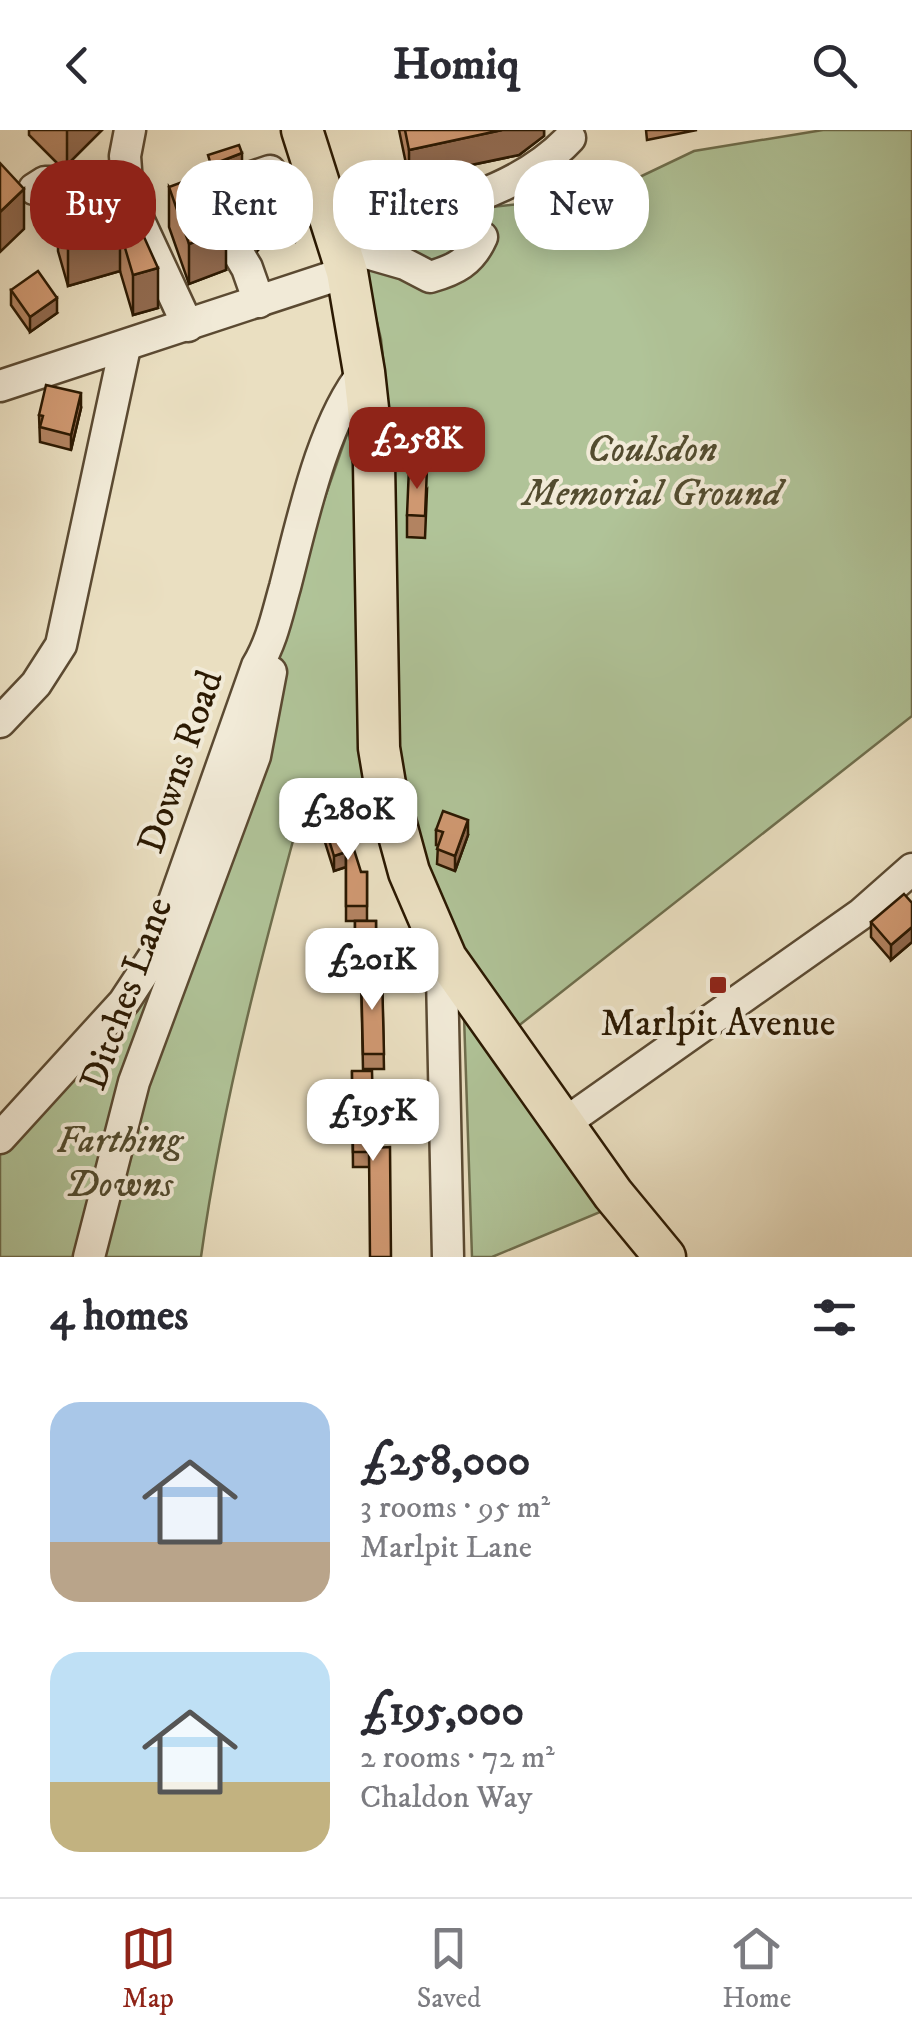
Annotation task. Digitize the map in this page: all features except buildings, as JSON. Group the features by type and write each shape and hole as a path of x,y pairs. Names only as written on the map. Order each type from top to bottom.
{"main road":[{"path":"302,130 333,228"},
{"path":"340,250 364,372 374,462 379,748 408,872 446,958 612,1194 665,1257"}],"street":[{"path":"125,160 130,130"},
{"path":"494,190 541,166 570,138"},
{"path":"153,250 188,326"},
{"path":"237,250 248,268 259,302"},
{"path":"0,386 259,302 340,250 405,264 430,278 454,270 476,250"},
{"path":"0,722 36,684 60,645 125,346"},
{"name":"Downs Road","path":"270,644 302,522 339,410 364,372"},
{"name":"Ditches Lane","path":"88,1257 172,947 254,756 272,670 270,644"},
{"path":"562,1124 861,914 912,869"},
{"path":"0,1138 172,947"},
{"path":"446,958 442,994 448,1257"}],"green space":[{"name":"Coulsdon Memorial Ground","path":"823,130 912,130 912,716 517,1027 464,954 422,853 410,810 395,729 387,396 381,339 360,250 494,250 494,207 514,205 514,250 649,250 649,173 694,151"},
{"name":"Farthing Downs","path":"354,414 365,796 308,786 233,1079 201,1257 0,1257 0,1154 80,1064 209,831"},
{"path":"464,1016 605,1210 492,1257 472,1257"}],"place":[{"name":"Marlpit Avenue","path":"718,985"}]}
